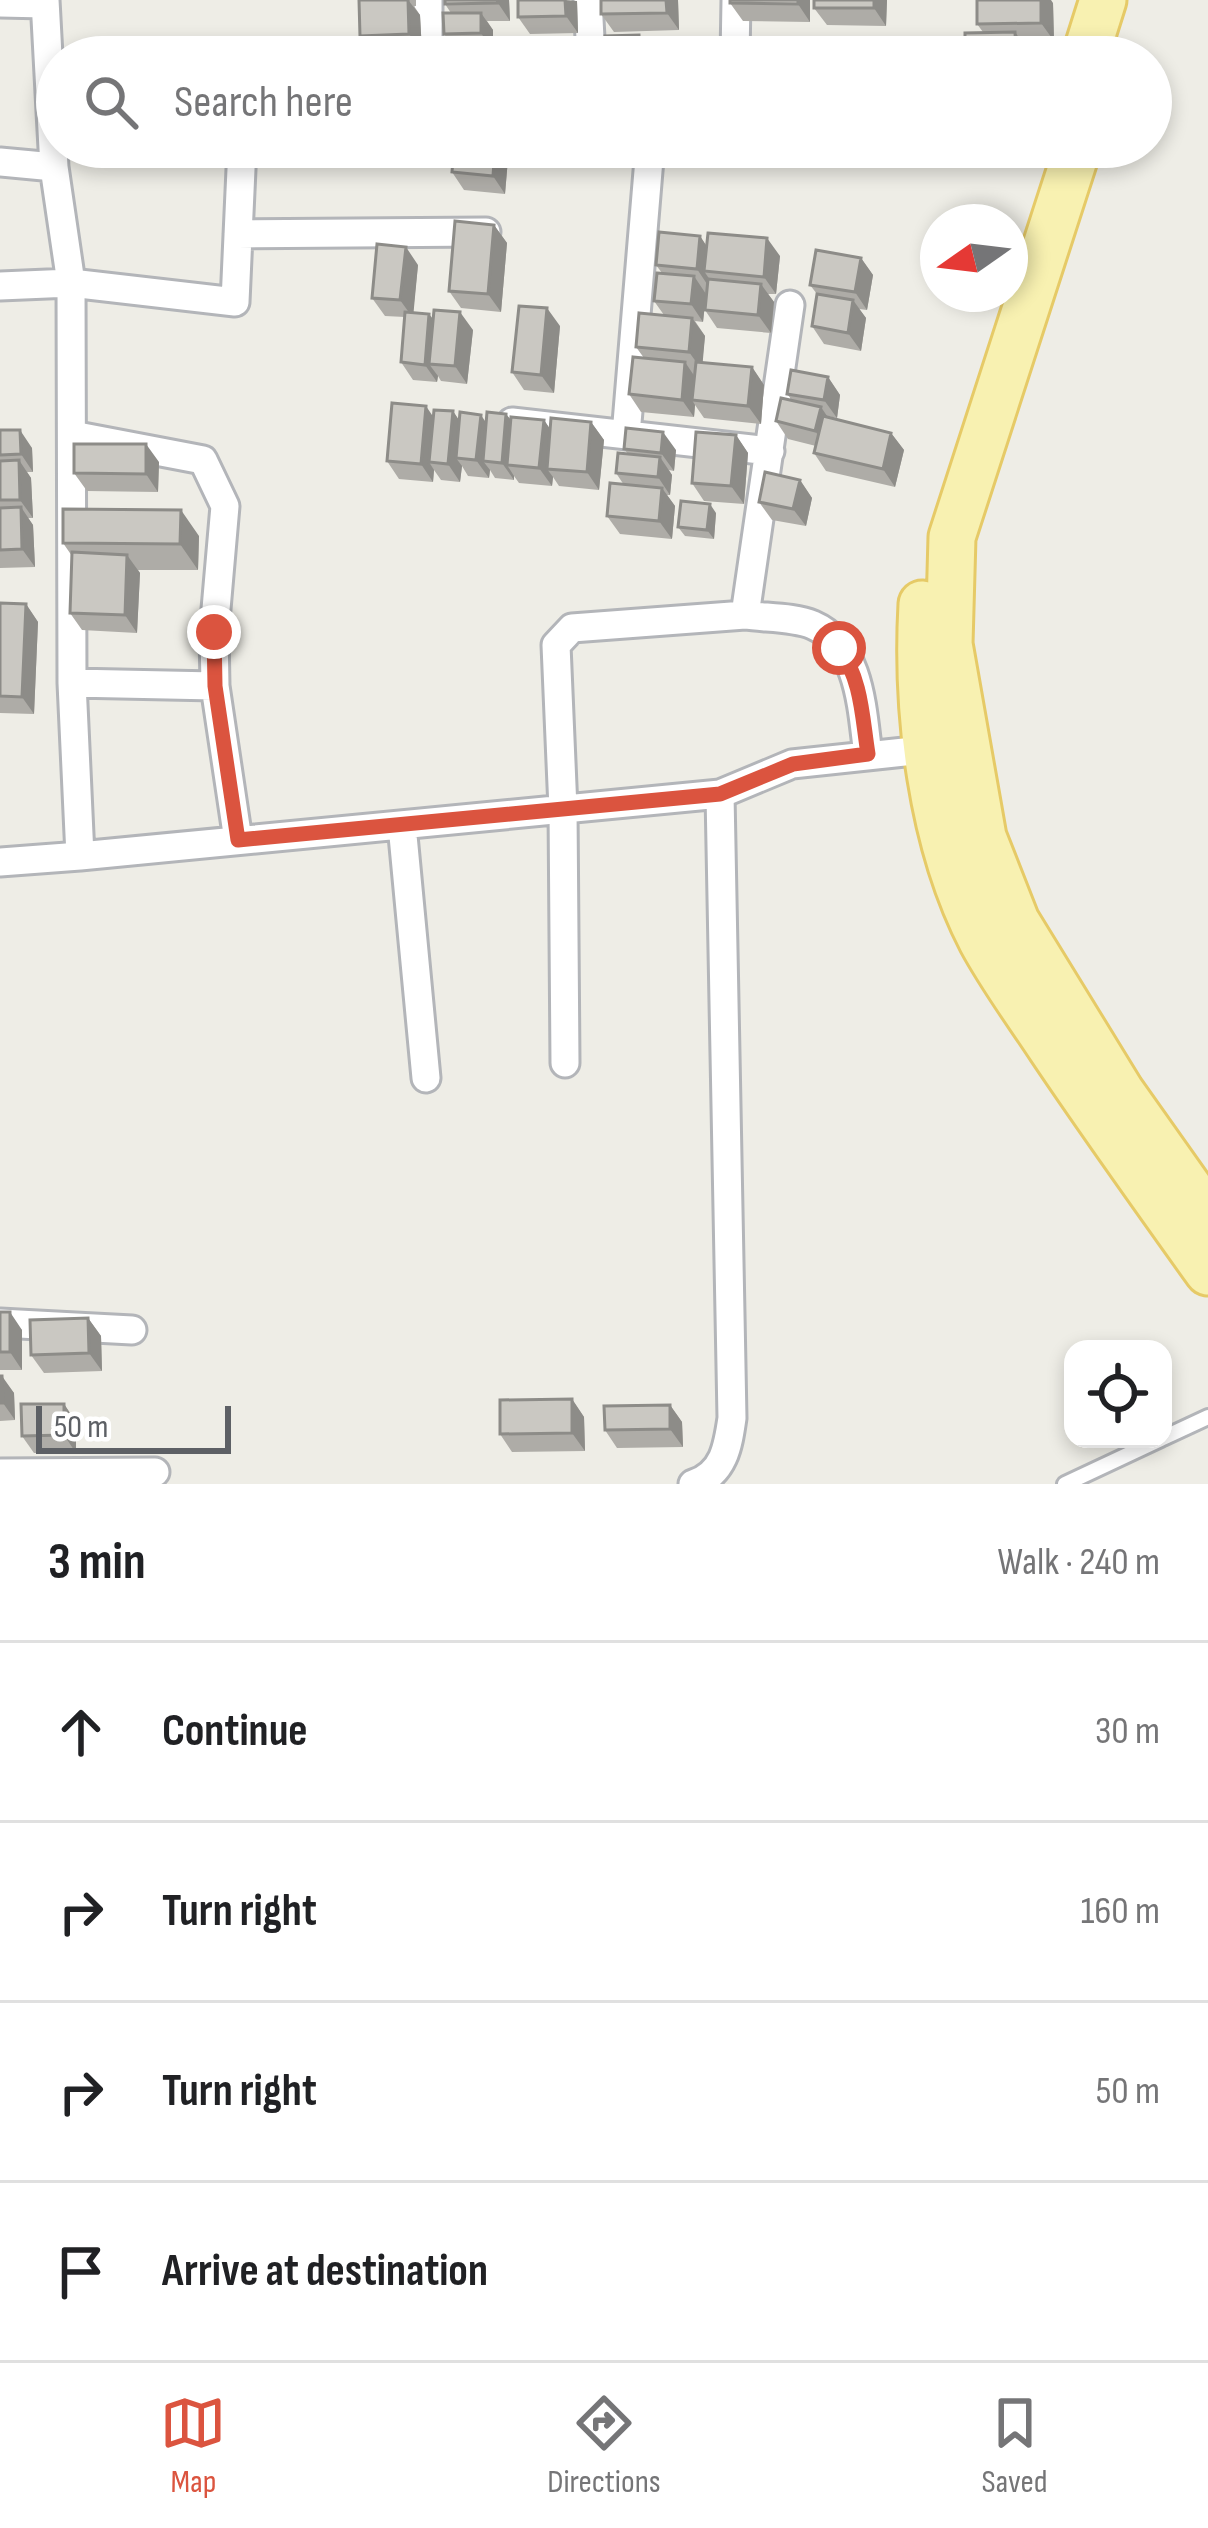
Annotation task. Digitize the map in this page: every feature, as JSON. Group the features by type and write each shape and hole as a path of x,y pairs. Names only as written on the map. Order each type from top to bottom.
{"main road":[{"path":"1092,36 1103,0"},
{"path":"1113,36 1124,0"},
{"path":"1028,219 1046,168"},
{"path":"1071,168 952,537 946,748 950,856 981,939 1090,1106 1208,1272"},
{"path":"996,312 934,497 925,553 920,648 946,748 1016,921 1121,1092 1208,1215"}],"street":[{"path":"428,0 428,36"},
{"path":"588,0 590,36"},
{"path":"735,36 736,0"},
{"path":"0,3 45,2 47,36"},
{"path":"0,163 36,166"},
{"path":"53,168 71,283 73,683 80,856"},
{"path":"0,286 71,283 235,302 241,168"},
{"path":"626,435 648,168"},
{"path":"238,234 497,231"},
{"path":"746,615 790,304"},
{"path":"485,419 770,451"},
{"path":"72,435 203,460 217,484 225,506 214,632 215,686 238,840"},
{"path":"565,1063 556,645 560,636 572,628 746,615 814,626 852,666 868,754"},
{"path":"73,683 215,686"},
{"path":"0,862 720,794 793,764 946,748"},
{"path":"694,1484 702,1482 727,1456 732,1418 720,794"},
{"path":"401,825 426,1078"},
{"path":"0,1323 132,1330"},
{"path":"0,1473 37,1479 154,1472"}],"lane":[{"path":"1172,1433 1208,1417"},
{"path":"1065,1484 1141,1448"}],"building":[{"path":"359,0 408,0 409,34 360,36"},
{"path":"445,0 497,0 498,3 445,4"},
{"path":"518,0 565,0 566,16 518,17"},
{"path":"601,0 666,0 667,13 601,14"},
{"path":"798,0 798,4 730,3"},
{"path":"814,0 874,0 874,8 814,8"},
{"path":"977,0 1041,0 1041,23 977,24"},
{"path":"443,13 481,13 481,33 444,34"},
{"path":"1015,32 1015,36 965,36"},
{"path":"452,168 494,168 493,176 452,172"},
{"path":"455,221 494,225 488,294 449,291"},
{"path":"659,232 700,236 697,269 656,265"},
{"path":"708,233 767,238 764,277 704,271"},
{"path":"377,244 406,247 400,300 372,298"},
{"path":"816,250 861,258 855,292 810,285"},
{"path":"657,273 694,276 691,304 654,301"},
{"path":"708,279 761,284 758,315 705,310"},
{"path":"817,294 853,300 848,333 812,326"},
{"path":"519,306 547,308 541,375 512,372"},
{"path":"434,310 460,312 455,366 429,364"},
{"path":"405,312 429,314 425,365 401,362"},
{"path":"639,313 692,318 689,352 636,347"},
{"path":"633,357 685,362 682,400 629,394"},
{"path":"696,362 752,367 748,406 692,400"},
{"path":"791,370 828,377 824,400 787,394"},
{"path":"781,398 821,407 815,431 776,421"},
{"path":"392,403 426,406 421,464 387,461"},
{"path":"434,410 453,411 448,464 429,462"},
{"path":"460,412 481,415 476,460 456,458"},
{"path":"487,412 506,414 502,463 483,461"},
{"path":"823,416 891,433 883,469 814,453"},
{"path":"511,417 544,420 539,468 507,465"},
{"path":"551,418 591,422 587,472 547,469"},
{"path":"626,428 663,432 661,453 624,449"},
{"path":"0,430 20,430 21,454 0,455"},
{"path":"696,432 736,435 731,486 692,483"},
{"path":"74,444 146,444 146,474 74,473"},
{"path":"618,453 660,457 658,477 616,473"},
{"path":"19,460 20,500 0,500 0,461"},
{"path":"765,472 800,480 793,509 759,502"},
{"path":"610,483 662,488 659,521 607,516"},
{"path":"681,501 710,504 707,530 678,527"},
{"path":"21,507 22,549 0,550 0,508"},
{"path":"63,509 181,510 180,544 63,543"},
{"path":"72,552 127,555 125,615 70,613"},
{"path":"0,603 26,604 22,697 0,696"},
{"path":"0,1312 10,1312 10,1352 0,1352"},
{"path":"88,1318 89,1353 31,1355 30,1320"},
{"path":"572,1399 572,1433 500,1434 500,1400"},
{"path":"21,1404 64,1404 64,1435 22,1436"},
{"path":"670,1405 670,1429 605,1430 604,1406"}],"route":[{"path":"214,632 215,686 238,840 720,794 793,764 868,754 859,689 852,666 839,648"}]}
